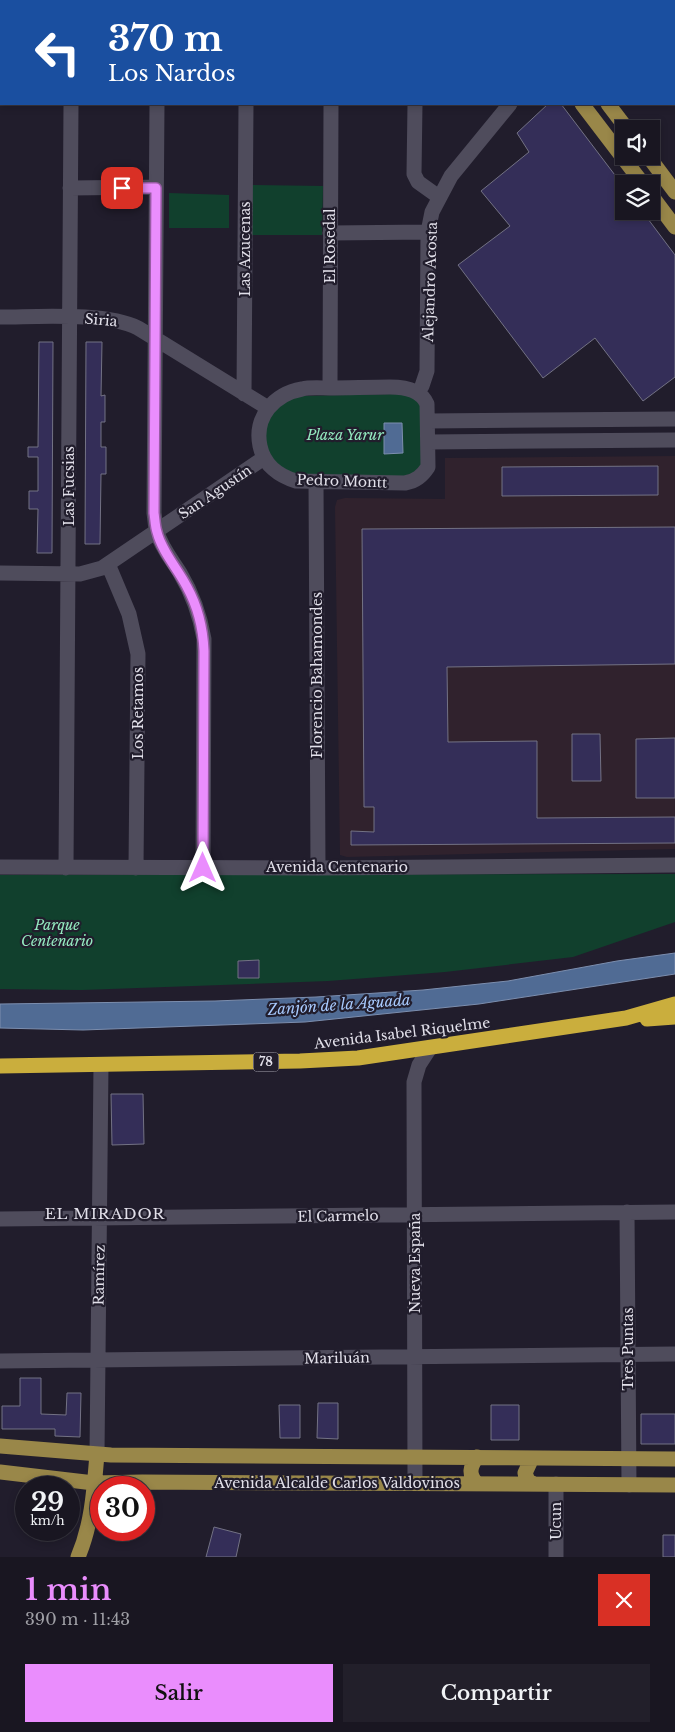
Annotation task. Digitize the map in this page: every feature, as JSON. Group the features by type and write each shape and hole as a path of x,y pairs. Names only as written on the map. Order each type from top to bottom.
{"highway":[{"name":"Avenida Isabel Riquelme","path":"0,1066 325,1060 430,1048 626,1018 675,1004"},
{"name":"Avenida Isabel Riquelme","path":"626,1018 675,1018"}],"main road":[{"path":"583,105 636,175"},
{"path":"609,105 620,120"},
{"path":"654,165 675,192"},
{"path":"660,207 675,227"},
{"name":"Avenida Alcalde Carlos Valdovinos","path":"0,1446 97,1454 144,1455 675,1458"},
{"path":"95,1476 97,1454"},
{"path":"142,1476 144,1455"},
{"path":"254,1456 254,1482"},
{"path":"453,1457 460,1471 453,1484"},
{"path":"477,1457 470,1471 477,1484"},
{"path":"506,1457 514,1467 515,1472 514,1477 506,1484"},
{"path":"532,1458 525,1473 528,1481 534,1484"},
{"name":"Avenida Alcalde Carlos Valdovinos","path":"0,1472 90,1483"},
{"name":"Avenida Alcalde Carlos Valdovinos","path":"155,1482 675,1485"},
{"path":"78,1557 87,1533 90,1512"}],"street":[{"name":"Las Fucsias","path":"66,868 71,105"},
{"path":"157,105 154,513 157,532 162,546 191,594 203,633 203,868"},
{"name":"Las Azucenas","path":"244,394 246,105"},
{"name":"El Rosedal","path":"330,388 331,105"},
{"path":"415,105 414,174 418,182 439,197"},
{"name":"Alejandro Acosta","path":"417,393 422,386 427,371 428,232 432,212 451,176 509,105"},
{"path":"70,188 156,188"},
{"path":"330,233 428,232"},
{"name":"Siria","path":"0,317 70,317 125,322 138,328 268,408"},
{"path":"264,458 259,445 258,432 261,420 268,408 280,397 290,392 303,388 400,387 417,393"},
{"name":"Pedro Montt","path":"264,458 276,472 296,481 405,483 413,481 423,474 428,467 427,404 422,396 417,393"},
{"path":"428,421 675,419"},
{"path":"428,442 675,440"},
{"name":"San Agustín","path":"0,573 88,572 108,564 264,458"},
{"name":"Florencio Bahamondes","path":"316,482 318,868"},
{"name":"Los Retamos","path":"108,564 129,614 136,638 138,654 136,868"},
{"name":"Avenida Centenario","path":"0,867 318,868 675,865"},
{"name":"Nueva España","path":"415,1484 414,1082 419,1065 430,1048"},
{"name":"Ramírez","path":"97,1454 101,1065"},
{"name":"Tres Puntas","path":"627,1212 629,1485"},
{"name":"El Carmelo","path":"0,1220 675,1212"},
{"name":"Mariluán","path":"0,1361 675,1354"},
{"name":"Ucun","path":"556,1484 556,1557"}],"shaded area":[{"path":"675,456 675,849 347,857 340,855 335,507 337,500 345,498 445,499 445,458"}],"green space":[{"path":"252,185 323,186 322,235 252,235"},
{"path":"169,193 229,195 229,228 169,228"},
{"name":"Plaza Yarur","path":"398,394 410,396 421,404 421,465 413,473 401,477 294,475 272,459 268,452 265,435 269,417 276,408 288,401 301,396"},
{"name":"Parque Centenario","path":"675,874 675,922 573,957 445,972 328,981 82,990 0,989 0,875"}],"water":[{"path":"384,423 402,423 403,453 384,454"},
{"name":"Zanjón de la Aguada","path":"675,953 675,974 479,1004 305,1022 83,1030 0,1028 0,1004 215,1001 423,990 508,981 617,961"}],"building":[{"path":"547,105 562,105 615,175 615,220 649,220 675,255 675,377 643,401 595,338 543,378 458,265 510,226 481,191 529,152 517,133"},
{"path":"39,342 53,342 52,553 37,553 38,509 29,509 29,491 38,491 38,457 28,457 28,447 38,447"},
{"path":"86,342 102,342 101,396 105,395 105,422 101,422 101,447 106,447 106,474 101,474 100,544 85,544"},
{"path":"658,466 658,495 502,496 502,467"},
{"path":"675,527 675,664 447,667 448,742 537,741 537,818 675,817 675,843 351,845 351,831 374,832 374,807 364,807 362,529"},
{"path":"572,734 600,734 601,781 572,781"},
{"path":"675,738 675,798 636,798 636,739"},
{"path":"259,960 259,978 238,978 238,961"},
{"path":"111,1094 143,1094 144,1144 112,1145"},
{"path":"20,1378 41,1378 41,1414 66,1415 67,1393 81,1393 80,1437 55,1436 55,1429 2,1429 2,1406 20,1406"},
{"path":"318,1403 338,1403 338,1439 317,1438"},
{"path":"279,1405 300,1405 300,1438 280,1438"},
{"path":"491,1405 519,1405 519,1440 491,1440"},
{"path":"641,1414 675,1414 675,1444 641,1444"},
{"path":"214,1527 241,1534 236,1557 206,1557"},
{"path":"663,1535 675,1535 675,1557 663,1557"}],"district":[{"name":"EL MIRADOR","path":"105,1214"}],"route":[{"path":"122,188 156,188 154,513 157,532 161,542 194,600 204,639 203,868"}]}
